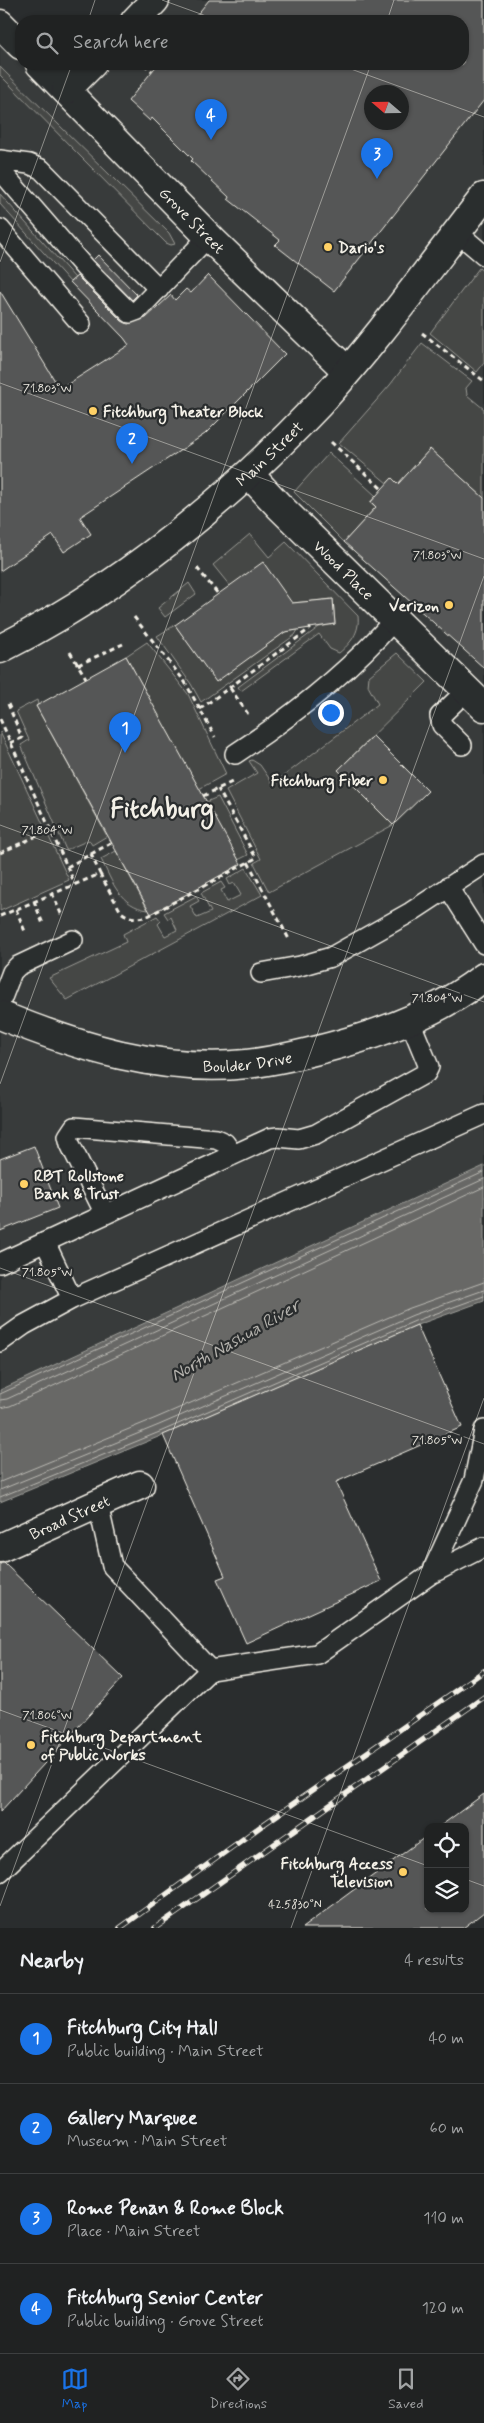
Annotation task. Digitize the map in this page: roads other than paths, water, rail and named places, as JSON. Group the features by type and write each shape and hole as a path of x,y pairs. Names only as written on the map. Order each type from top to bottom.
{"main road":[{"path":"141,15 155,0"},
{"path":"0,24 15,39"},
{"name":"Grove Street","path":"46,70 209,236 347,371"},
{"path":"66,90 86,70"},
{"name":"Main Street","path":"0,649 118,580 172,540 250,474 320,403 483,202"},
{"name":"Wood Place","path":"250,474 279,506 394,620 476,698"},
{"name":"Boulder Drive","path":"0,1015 89,1048 155,1062 246,1064 290,1057 359,1038 410,1020 444,1003 484,977"},
{"name":"Broad Street","path":"0,1548 140,1485"}],"lane":[{"path":"0,160 28,164 41,170 159,288"},
{"path":"0,170 85,268 126,310 135,313 209,236"},
{"path":"0,229 82,324"},
{"path":"457,232 484,255"},
{"path":"235,754 288,718 328,687 358,660 394,620"},
{"path":"462,745 442,724 440,716 476,698"},
{"path":"261,973 300,966 331,957 411,912 484,864"},
{"path":"448,887 484,944"},
{"path":"0,1003 12,972 18,966 73,940"},
{"path":"0,1263 270,1138 278,1136 299,1139 316,1134 426,1073 429,1067 410,1020"},
{"path":"0,1342 24,1325 72,1299 484,1114"},
{"path":"105,1214 70,1144 68,1136 74,1127 216,1139 225,1143 233,1155"},
{"path":"45,1242 72,1299"},
{"path":"432,1574 474,1480 484,1430"},
{"path":"98,1504 112,1566 210,1670"},
{"path":"0,1872 210,1670 317,1654 432,1574 484,1547"}],"water":[{"name":"North Nashua River","path":"484,1166 484,1301 417,1325 163,1435 0,1502 0,1390"}],"railway":[{"path":"120,1928 264,1824 484,1671"},
{"path":"155,1928 484,1697"}],"place":[{"name":"Fitchburg Senior Center","path":"211,140"},
{"name":"Rome Penan & Rome Block","path":"377,179"},
{"name":"Dario's","path":"328,247"},
{"name":"Fitchburg Theater Block","path":"93,411"},
{"name":"Gallery Marquee","path":"132,464"},
{"name":"Verizon","path":"449,605"},
{"name":"Fitchburg City Hall","path":"125,753"},
{"name":"Fitchburg Fiber","path":"383,780"},
{"name":"RBT Rollstone Bank & Trust","path":"24,1184"},
{"name":"Fitchburg Department of Public Works","path":"31,1745"},
{"name":"Fitchburg Access Television","path":"403,1872"}],"district":[{"name":"Fitchburg","path":"162,808"}]}
